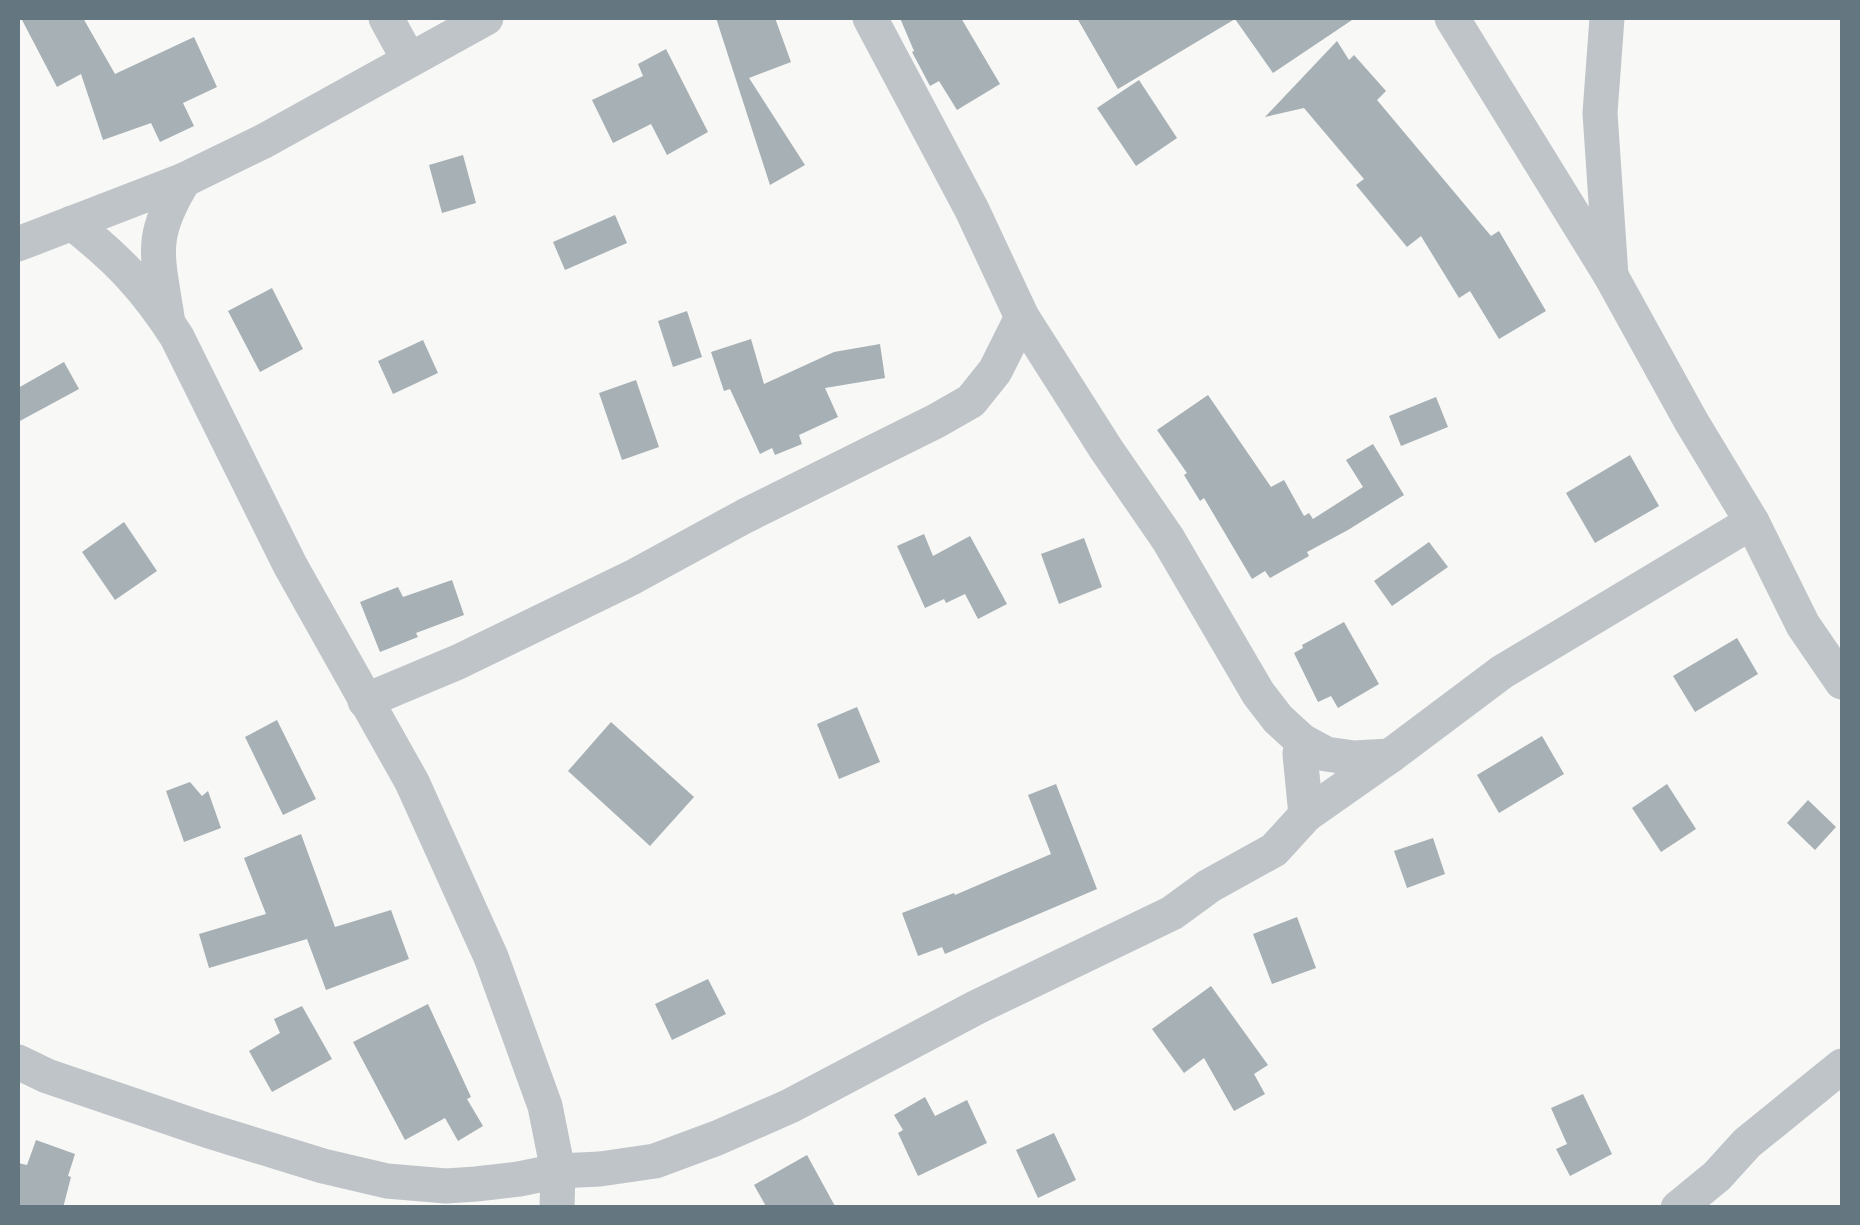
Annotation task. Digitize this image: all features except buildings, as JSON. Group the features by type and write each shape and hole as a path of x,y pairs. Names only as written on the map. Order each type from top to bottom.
{"street":[{"path":"386,18 409,60"},
{"path":"18,244 184,180 264,141 486,18"},
{"path":"870,18 972,210 1022,318 1168,539 1258,693 1302,741 1326,754 1390,756"},
{"path":"1452,18 1610,276 1752,522 1803,625 1842,682"},
{"path":"1607,18 1600,113 1610,276"},
{"path":"168,323 156,251 160,224 184,180"},
{"path":"72,223 110,252 160,309 290,565 412,782 491,958 545,1106 558,1171 557,1208"},
{"path":"365,701 458,662 634,577 971,401 995,372 1022,318"},
{"path":"18,1062 206,1130 387,1181 446,1186 476,1184 655,1162 790,1106 977,1007 1172,913 1209,886 1274,850 1306,815 1502,672 1752,522"},
{"path":"1302,741 1306,815"},
{"path":"1678,1208 1718,1176 1746,1143 1842,1066"}]}
